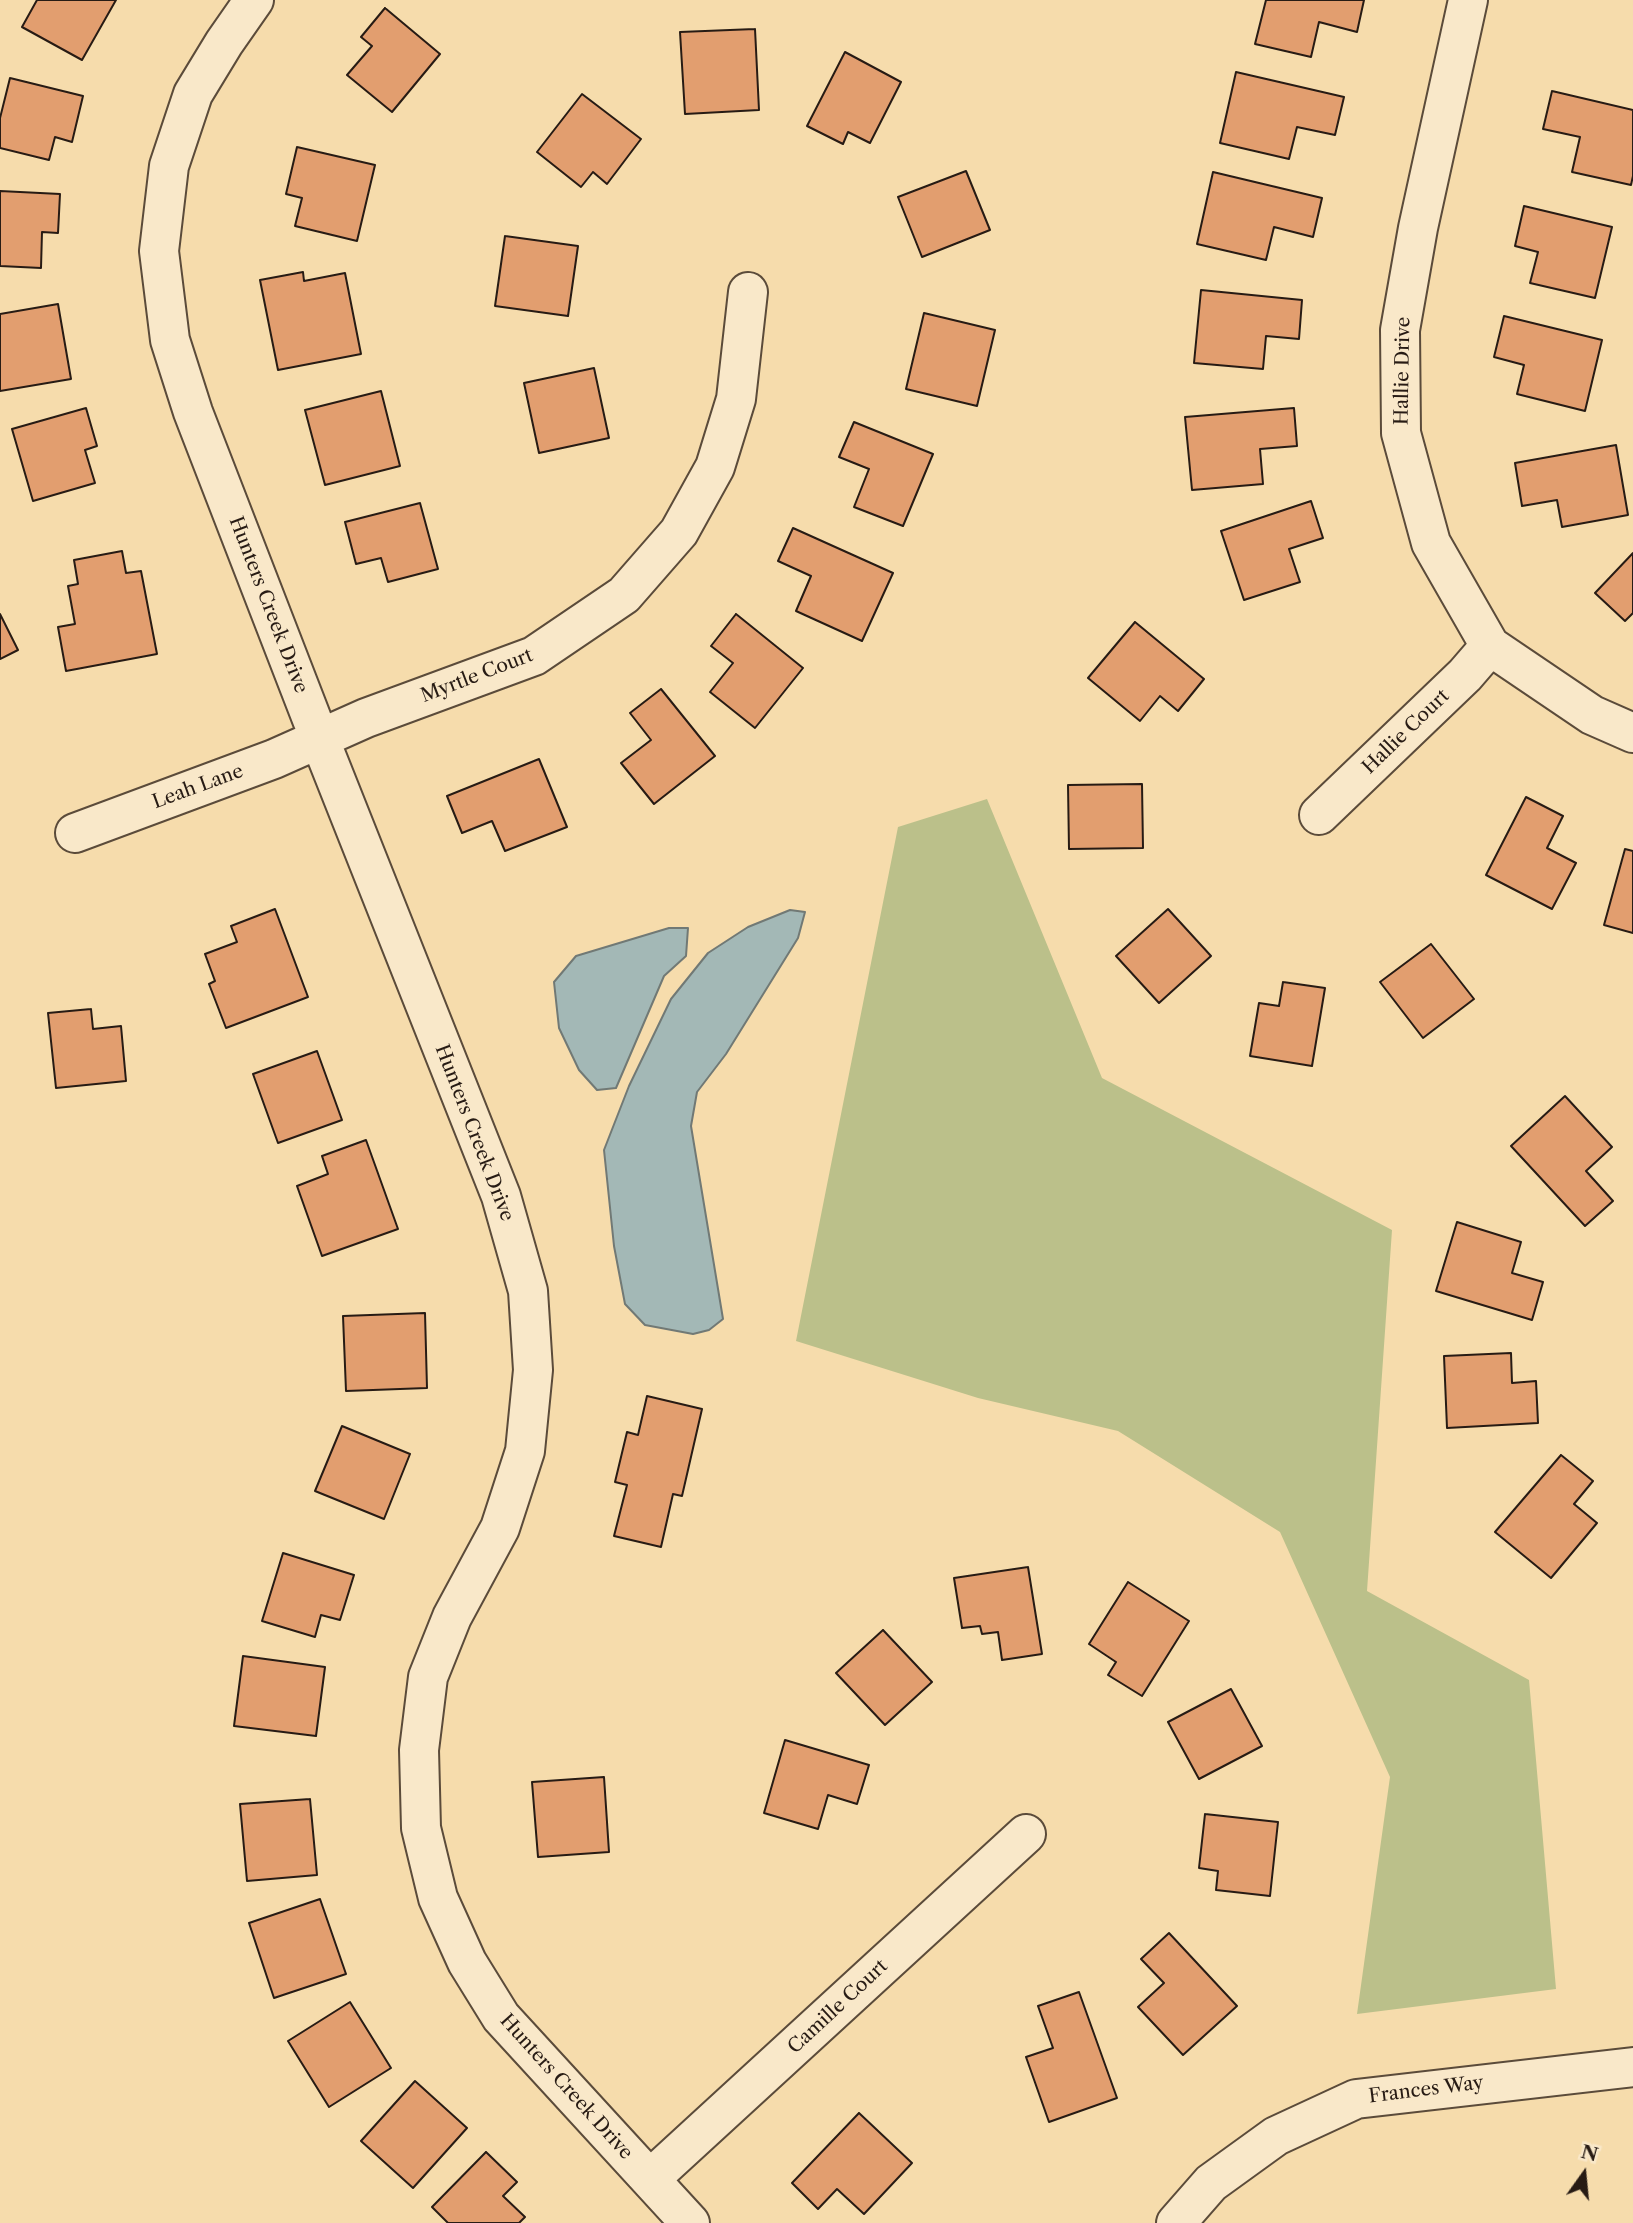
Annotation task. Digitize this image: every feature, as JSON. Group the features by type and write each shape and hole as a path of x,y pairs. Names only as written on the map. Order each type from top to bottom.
{"street":[{"name":"Hunters Creek Drive","path":"254,0 223,43 193,94 169,166 159,251 170,340 193,412 500,1196 528,1290 533,1370 525,1451 500,1528 452,1616 428,1677 419,1750 421,1828 438,1898 467,1962 501,2018 690,2223"},
{"name":"Hallie Drive","path":"1468,0 1418,228 1400,331 1401,433 1431,543 1490,646 1592,715 1633,733"},
{"name":"Myrtle Court","path":"320,740 366,718 534,656 624,595 679,532 715,467 736,399 748,292"},
{"name":"Hallie Court","path":"1319,815 1465,675 1490,646"},
{"name":"Leah Lane","path":"75,833 320,740"},
{"name":"Camille Court","path":"650,2179 1026,1834"},
{"name":"Frances Way","path":"1176,2223 1212,2183 1276,2136 1356,2099 1633,2067"}],"green space":[{"path":"987,799 1102,1078 1392,1230 1367,1591 1529,1680 1556,1989 1357,2014 1390,1777 1280,1532 1118,1431 978,1398 796,1341 898,827"}],"shaded area":[{"path":"790,910 805,912 798,938 726,1054 697,1092 691,1126 723,1319 709,1330 693,1334 645,1325 625,1304 614,1246 604,1150 629,1086 671,999 708,953 748,927"},
{"path":"669,928 688,928 686,956 664,976 616,1088 597,1090 579,1070 559,1028 554,982 576,956"}],"building":[{"path":"37,0 116,0 82,60 22,27"},
{"path":"1266,0 1364,0 1357,32 1319,22 1311,57 1255,44"},
{"path":"385,8 440,54 392,112 347,75 372,46 361,37"},
{"path":"755,29 759,110 685,114 680,32"},
{"path":"845,52 901,82 870,143 848,132 843,144 807,126"},
{"path":"1236,72 1344,97 1335,135 1297,127 1289,159 1220,143"},
{"path":"10,78 83,96 72,142 55,137 49,160 0,148 0,118"},
{"path":"1552,91 1633,110 1631,185 1572,172 1580,137 1543,129"},
{"path":"582,94 641,139 607,184 593,172 581,187 537,152"},
{"path":"297,147 375,165 357,241 295,226 302,198 286,194"},
{"path":"966,171 990,230 922,257 898,197"},
{"path":"1213,172 1322,198 1313,237 1274,227 1266,260 1197,244"},
{"path":"0,191 60,194 58,233 42,232 41,268 0,266"},
{"path":"1524,206 1612,227 1595,298 1530,283 1538,252 1515,246"},
{"path":"505,236 578,246 568,316 495,306"},
{"path":"303,272 304,281 345,273 361,354 278,370 260,280"},
{"path":"1201,290 1302,300 1299,339 1266,336 1263,369 1194,363"},
{"path":"58,304 71,379 0,391 0,314"},
{"path":"924,313 995,330 977,406 906,389"},
{"path":"1504,316 1602,340 1585,411 1517,394 1524,365 1494,357"},
{"path":"594,368 609,438 539,453 524,383"},
{"path":"381,391 400,466 325,485 305,410"},
{"path":"86,408 97,446 85,450 95,483 33,501 12,429"},
{"path":"1294,408 1297,446 1260,449 1263,484 1192,490 1185,417"},
{"path":"854,422 933,454 903,526 854,507 869,469 839,457"},
{"path":"1616,445 1628,515 1562,527 1557,500 1522,506 1515,463"},
{"path":"1311,501 1323,538 1289,549 1300,582 1244,600 1221,531"},
{"path":"420,503 438,569 388,582 381,558 356,564 345,522"},
{"path":"793,528 893,573 862,641 796,611 811,576 778,561"},
{"path":"122,551 126,573 141,571 157,654 66,671 58,627 75,624 68,586 78,584 74,560"},
{"path":"1633,553 1633,613 1625,621 1595,593"},
{"path":"0,614 18,650 0,659"},
{"path":"736,614 803,668 755,728 710,692 733,663 711,646"},
{"path":"1135,622 1204,679 1178,711 1160,696 1140,721 1088,678"},
{"path":"661,689 715,756 654,804 621,763 651,740 630,713"},
{"path":"539,759 567,827 505,851 492,821 462,833 447,796"},
{"path":"1142,784 1143,848 1069,849 1068,785"},
{"path":"1526,797 1563,816 1547,848 1576,863 1552,909 1486,875"},
{"path":"1625,849 1633,851 1633,933 1604,925"},
{"path":"275,909 308,997 226,1028 209,984 215,981 205,954 237,942 231,926"},
{"path":"1168,909 1211,956 1159,1003 1116,956"},
{"path":"1431,944 1474,999 1423,1038 1380,982"},
{"path":"1283,982 1325,988 1312,1066 1250,1056 1259,1003 1279,1006"},
{"path":"91,1009 93,1029 121,1026 126,1081 56,1088 48,1013"},
{"path":"317,1051 342,1120 278,1143 253,1074"},
{"path":"1565,1096 1612,1147 1586,1171 1613,1201 1585,1226 1511,1146"},
{"path":"366,1140 398,1229 322,1256 297,1186 328,1174 322,1156"},
{"path":"1457,1222 1521,1242 1512,1273 1543,1282 1532,1320 1436,1291"},
{"path":"425,1313 427,1388 346,1391 343,1316"},
{"path":"1511,1353 1512,1383 1536,1381 1538,1423 1447,1428 1444,1356"},
{"path":"647,1396 702,1409 682,1496 673,1494 661,1547 614,1536 627,1485 615,1482 627,1432 638,1435"},
{"path":"342,1426 410,1454 384,1519 315,1491"},
{"path":"1561,1455 1593,1481 1574,1504 1597,1523 1551,1578 1495,1532"},
{"path":"283,1553 354,1575 340,1620 321,1615 315,1637 262,1621"},
{"path":"1028,1567 1042,1654 1002,1660 998,1632 982,1634 980,1626 962,1628 954,1578"},
{"path":"1128,1582 1189,1621 1142,1696 1108,1675 1116,1662 1089,1644"},
{"path":"883,1630 932,1682 885,1725 836,1673"},
{"path":"243,1656 325,1667 316,1736 234,1726"},
{"path":"1231,1689 1262,1746 1199,1779 1168,1722"},
{"path":"785,1740 869,1765 857,1804 828,1795 818,1829 764,1813"},
{"path":"604,1777 609,1852 538,1857 532,1782"},
{"path":"310,1799 317,1875 247,1881 240,1804"},
{"path":"1205,1814 1278,1822 1270,1896 1216,1890 1218,1871 1199,1868"},
{"path":"320,1899 346,1974 274,1998 249,1923"},
{"path":"1169,1933 1237,2006 1183,2055 1138,2007 1164,1983 1141,1959"},
{"path":"1079,1992 1117,2098 1049,2122 1026,2057 1053,2048 1038,2006"},
{"path":"350,2002 391,2068 329,2107 288,2041"},
{"path":"415,2081 467,2128 413,2188 361,2141"},
{"path":"859,2113 912,2163 864,2214 837,2189 818,2209 792,2183"},
{"path":"486,2152 517,2182 503,2196 525,2217 519,2223 448,2223 432,2207"}]}
